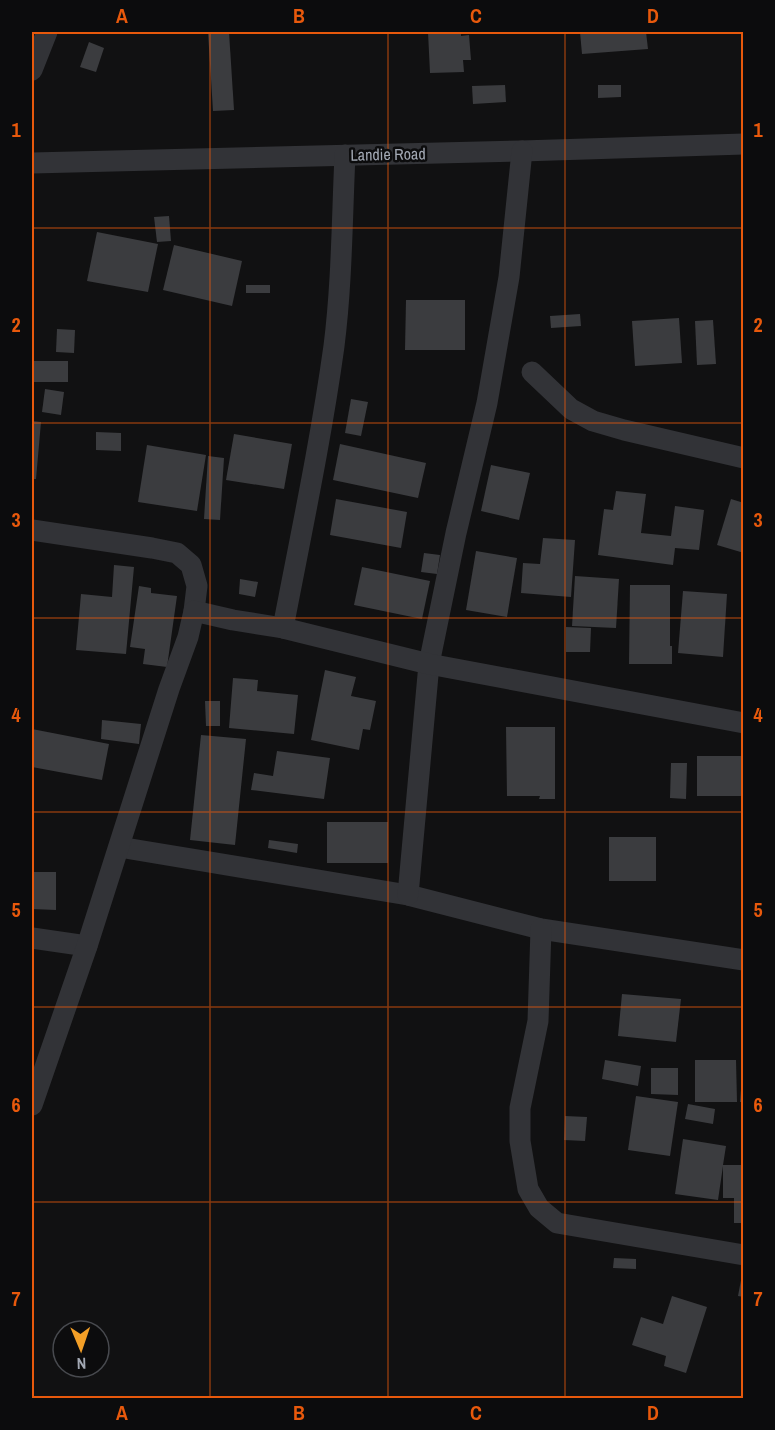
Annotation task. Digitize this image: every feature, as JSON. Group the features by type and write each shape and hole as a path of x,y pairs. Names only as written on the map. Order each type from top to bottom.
{"street":[{"path":"32,70 46,32"},
{"name":"Landie Road","path":"32,163 522,152 744,144"},
{"path":"408,895 429,664 489,392 509,278 522,152"},
{"path":"284,628 334,345 339,293 345,155"},
{"path":"532,372 571,409 593,421 744,458"},
{"path":"32,530 177,553 191,565 197,586 188,637 169,689 87,946 32,1105"},
{"path":"194,611 284,628 429,664 744,723"},
{"path":"119,847 408,895 541,929 744,960"},
{"path":"541,929 538,1021 520,1108 520,1141 528,1189 539,1208 556,1223 744,1256"},
{"path":"32,938 87,946"}],"building":[{"path":"208,32 229,32 234,110 213,111"},
{"path":"428,32 461,32 461,36 469,35 471,60 463,60 464,72 430,73"},
{"path":"580,32 646,32 648,49 582,54"},
{"path":"89,42 104,48 96,72 80,67"},
{"path":"505,85 506,102 473,104 472,86"},
{"path":"598,85 621,85 621,97 598,98"},
{"path":"169,216 171,241 157,242 154,217"},
{"path":"97,232 158,244 148,292 87,281"},
{"path":"174,245 242,261 232,306 163,290"},
{"path":"246,285 270,285 270,293 246,293"},
{"path":"406,300 465,300 465,350 405,350"},
{"path":"580,314 581,326 551,328 550,316"},
{"path":"679,318 682,363 635,366 632,321"},
{"path":"713,320 716,364 697,365 695,321"},
{"path":"57,329 75,330 74,353 56,352"},
{"path":"32,361 68,361 68,382 32,382"},
{"path":"45,389 64,392 61,415 42,412"},
{"path":"351,399 368,402 361,436 345,433"},
{"path":"32,421 41,422 36,479 32,479"},
{"path":"96,432 121,433 121,451 96,450"},
{"path":"234,434 292,444 284,489 226,480"},
{"path":"340,444 426,463 418,498 333,480"},
{"path":"147,445 206,455 197,511 138,502"},
{"path":"208,456 224,458 220,520 204,519"},
{"path":"491,465 530,473 519,520 481,511"},
{"path":"616,491 646,494 641,533 671,536 675,506 704,510 699,550 675,548 673,565 598,555 604,509 613,510"},
{"path":"336,499 407,512 401,548 330,535"},
{"path":"731,499 744,503 744,553 717,545"},
{"path":"543,538 575,540 571,597 521,593 523,563 540,564"},
{"path":"476,551 517,558 507,617 466,610"},
{"path":"424,553 440,555 437,574 421,572"},
{"path":"114,565 134,567 126,654 76,650 81,594 112,597"},
{"path":"362,567 430,581 422,619 354,605"},
{"path":"575,576 619,579 616,628 572,626"},
{"path":"240,579 258,582 255,597 239,594"},
{"path":"630,585 670,585 672,664 629,664"},
{"path":"139,586 151,588 151,593 177,596 167,667 143,664 145,649 130,647"},
{"path":"683,591 727,594 723,657 678,653"},
{"path":"566,627 591,628 590,652 566,652"},
{"path":"325,670 356,677 351,696 376,701 370,730 363,729 359,750 311,740"},
{"path":"233,678 258,680 257,691 298,695 294,734 229,728"},
{"path":"205,701 220,701 220,726 206,726"},
{"path":"102,720 141,724 139,744 101,739"},
{"path":"506,727 555,727 555,799 539,799 540,796 507,796"},
{"path":"32,729 109,744 102,780 32,767"},
{"path":"201,735 246,739 235,845 190,840"},
{"path":"277,751 330,758 324,799 251,790 254,773 273,776"},
{"path":"697,756 744,756 744,796 697,796"},
{"path":"671,763 687,763 686,799 670,798"},
{"path":"327,822 388,822 388,863 327,863"},
{"path":"609,837 656,837 656,881 609,881"},
{"path":"269,840 298,844 297,853 268,848"},
{"path":"32,872 56,872 56,910 32,909"},
{"path":"622,994 681,999 676,1042 618,1036"},
{"path":"605,1060 641,1066 638,1086 602,1079"},
{"path":"695,1060 736,1060 737,1102 695,1102"},
{"path":"651,1068 678,1068 678,1095 651,1094"},
{"path":"742,1076 744,1076 744,1102 740,1102"},
{"path":"636,1096 678,1102 670,1156 628,1150"},
{"path":"688,1104 715,1109 713,1124 685,1119"},
{"path":"565,1116 587,1117 585,1141 564,1140"},
{"path":"683,1139 726,1146 723,1165 744,1165 744,1223 734,1223 734,1198 723,1198 723,1166 718,1200 675,1194"},
{"path":"614,1258 636,1259 636,1269 613,1268"},
{"path":"742,1275 744,1275 744,1297 738,1296"},
{"path":"672,1296 707,1307 686,1373 664,1366 666,1356 632,1345 641,1317 663,1324"}]}
